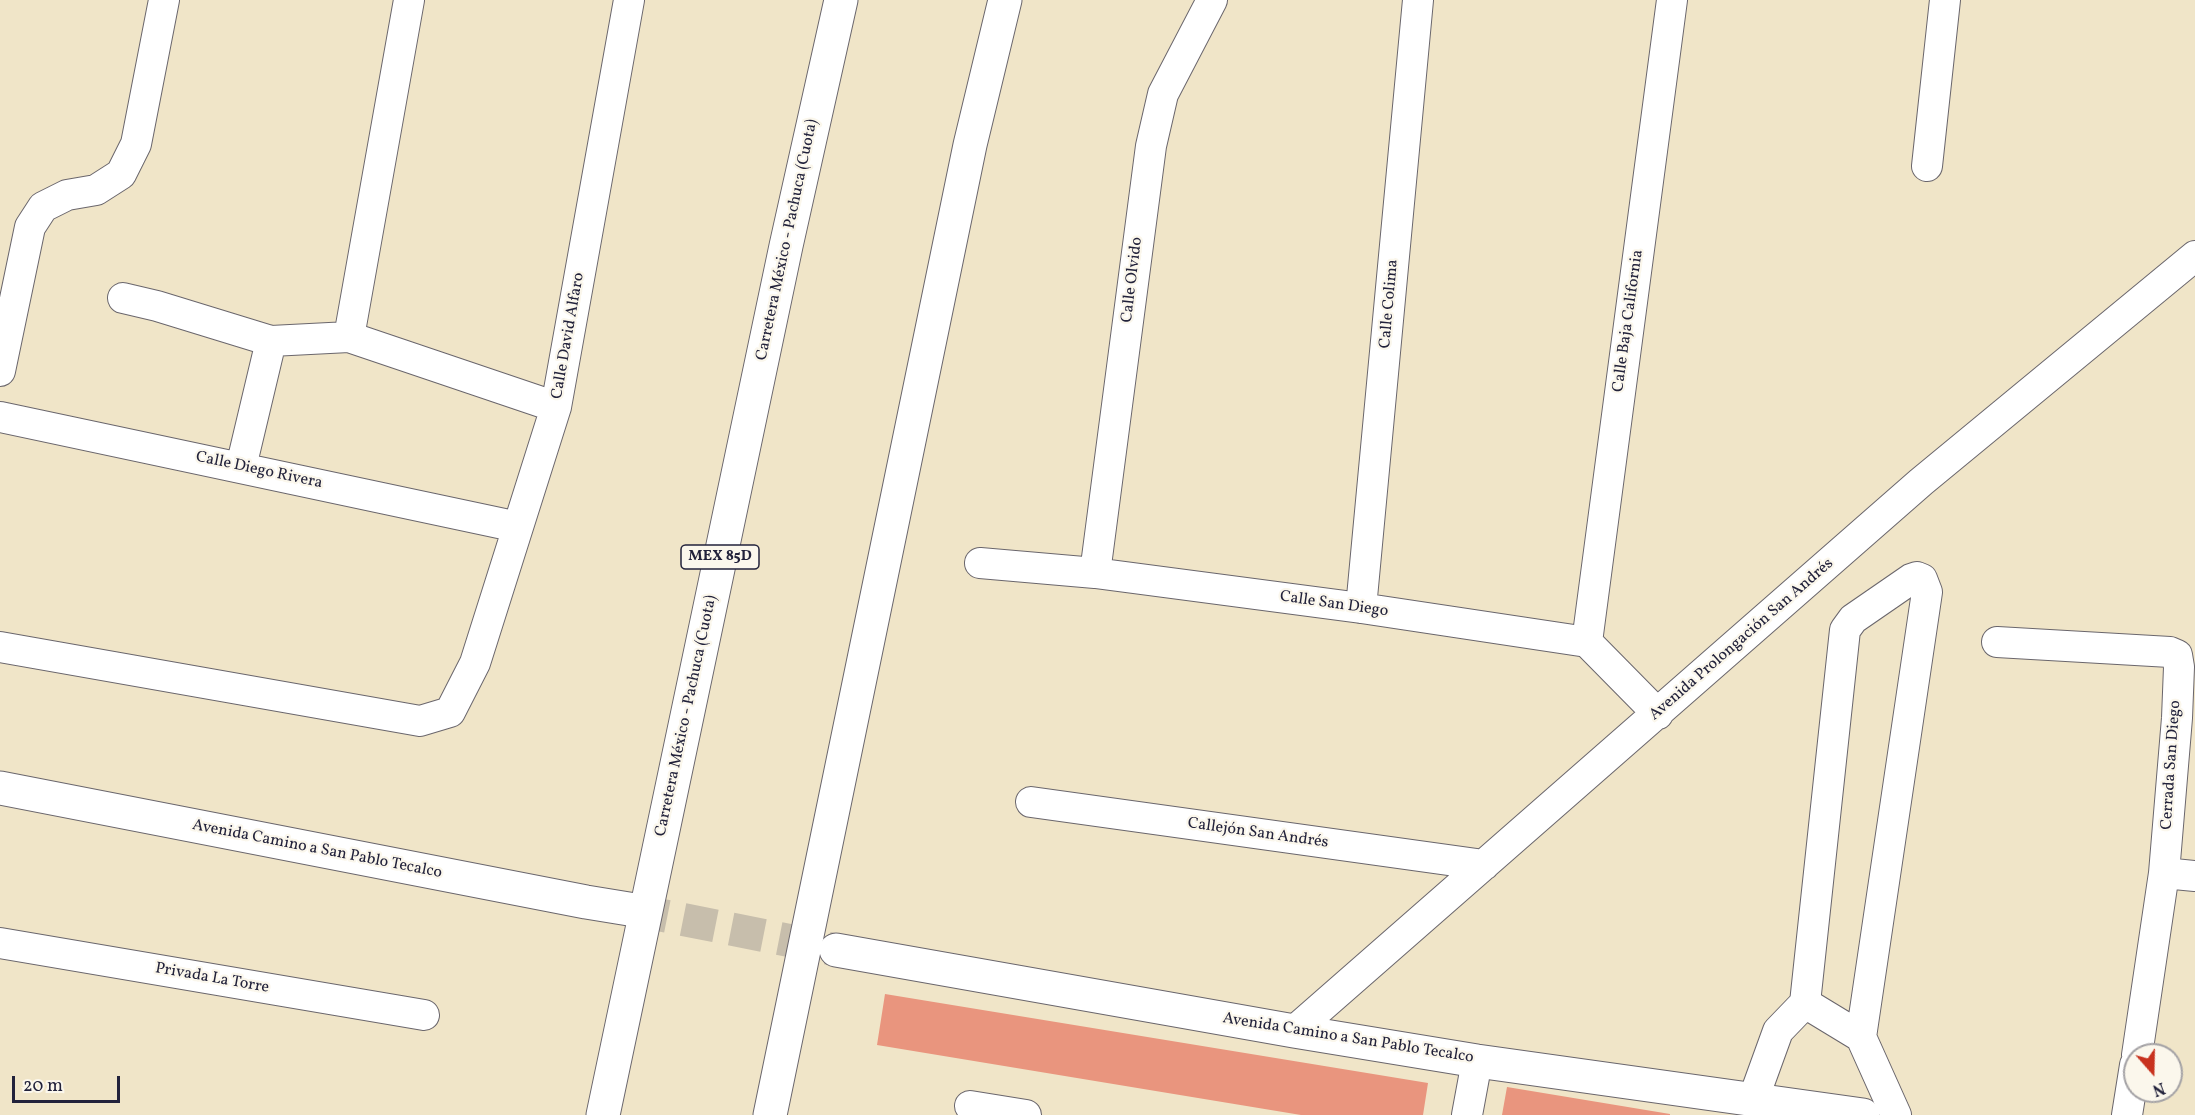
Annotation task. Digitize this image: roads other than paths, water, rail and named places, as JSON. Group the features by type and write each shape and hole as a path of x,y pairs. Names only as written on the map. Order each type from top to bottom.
{"main road":[{"name":"Carretera México - Pachuca (Cuota)","path":"603,1115 783,258 841,0"},
{"path":"771,1115 970,146 1005,0"},
{"name":"Avenida Camino a San Pablo Tecalco","path":"0,788 635,910"},
{"name":"Avenida Camino a San Pablo Tecalco","path":"836,950 1478,1061 1863,1115"}],"street":[{"path":"0,371 30,227 43,207 68,195 96,190 121,174 136,144 164,0"},
{"path":"349,337 409,0"},
{"name":"Calle David Alfaro","path":"0,647 420,721 450,712 475,663 556,407 629,0"},
{"name":"Calle Olvido","path":"1095,573 1150,146 1163,94 1212,0"},
{"name":"Calle Colima","path":"1361,608 1418,0"},
{"name":"Calle Baja California","path":"1587,642 1672,0"},
{"path":"1927,166 1945,0"},
{"name":"Avenida Prolongación San Andrés","path":"1294,1031 1921,483 2195,256"},
{"path":"123,298 157,306 271,341 349,337 556,407"},
{"path":"241,467 271,341"},
{"name":"Calle Diego Rivera","path":"0,417 518,527"},
{"name":"Calle San Diego","path":"980,562 1095,573 1361,608 1587,642"},
{"path":"1753,1100 1778,1031 1806,1003 1845,630 1853,619 1911,579 1922,579 1927,592 1861,1037 1896,1115"},
{"path":"1587,642 1658,714"},
{"name":"Cerrada San Diego","path":"1997,642 2170,652 2177,655 2186,719 2139,1043"},
{"name":"Callejón San Andrés","path":"1031,802 1484,865"},
{"path":"2164,873 2195,876"},
{"name":"Privada La Torre","path":"0,943 424,1015"},
{"path":"1806,1003 1861,1037"},
{"path":"1467,1115 1478,1061"},
{"path":"970,1106 1026,1115"}],"tunnel":[{"path":"635,910 832,949"}]}
